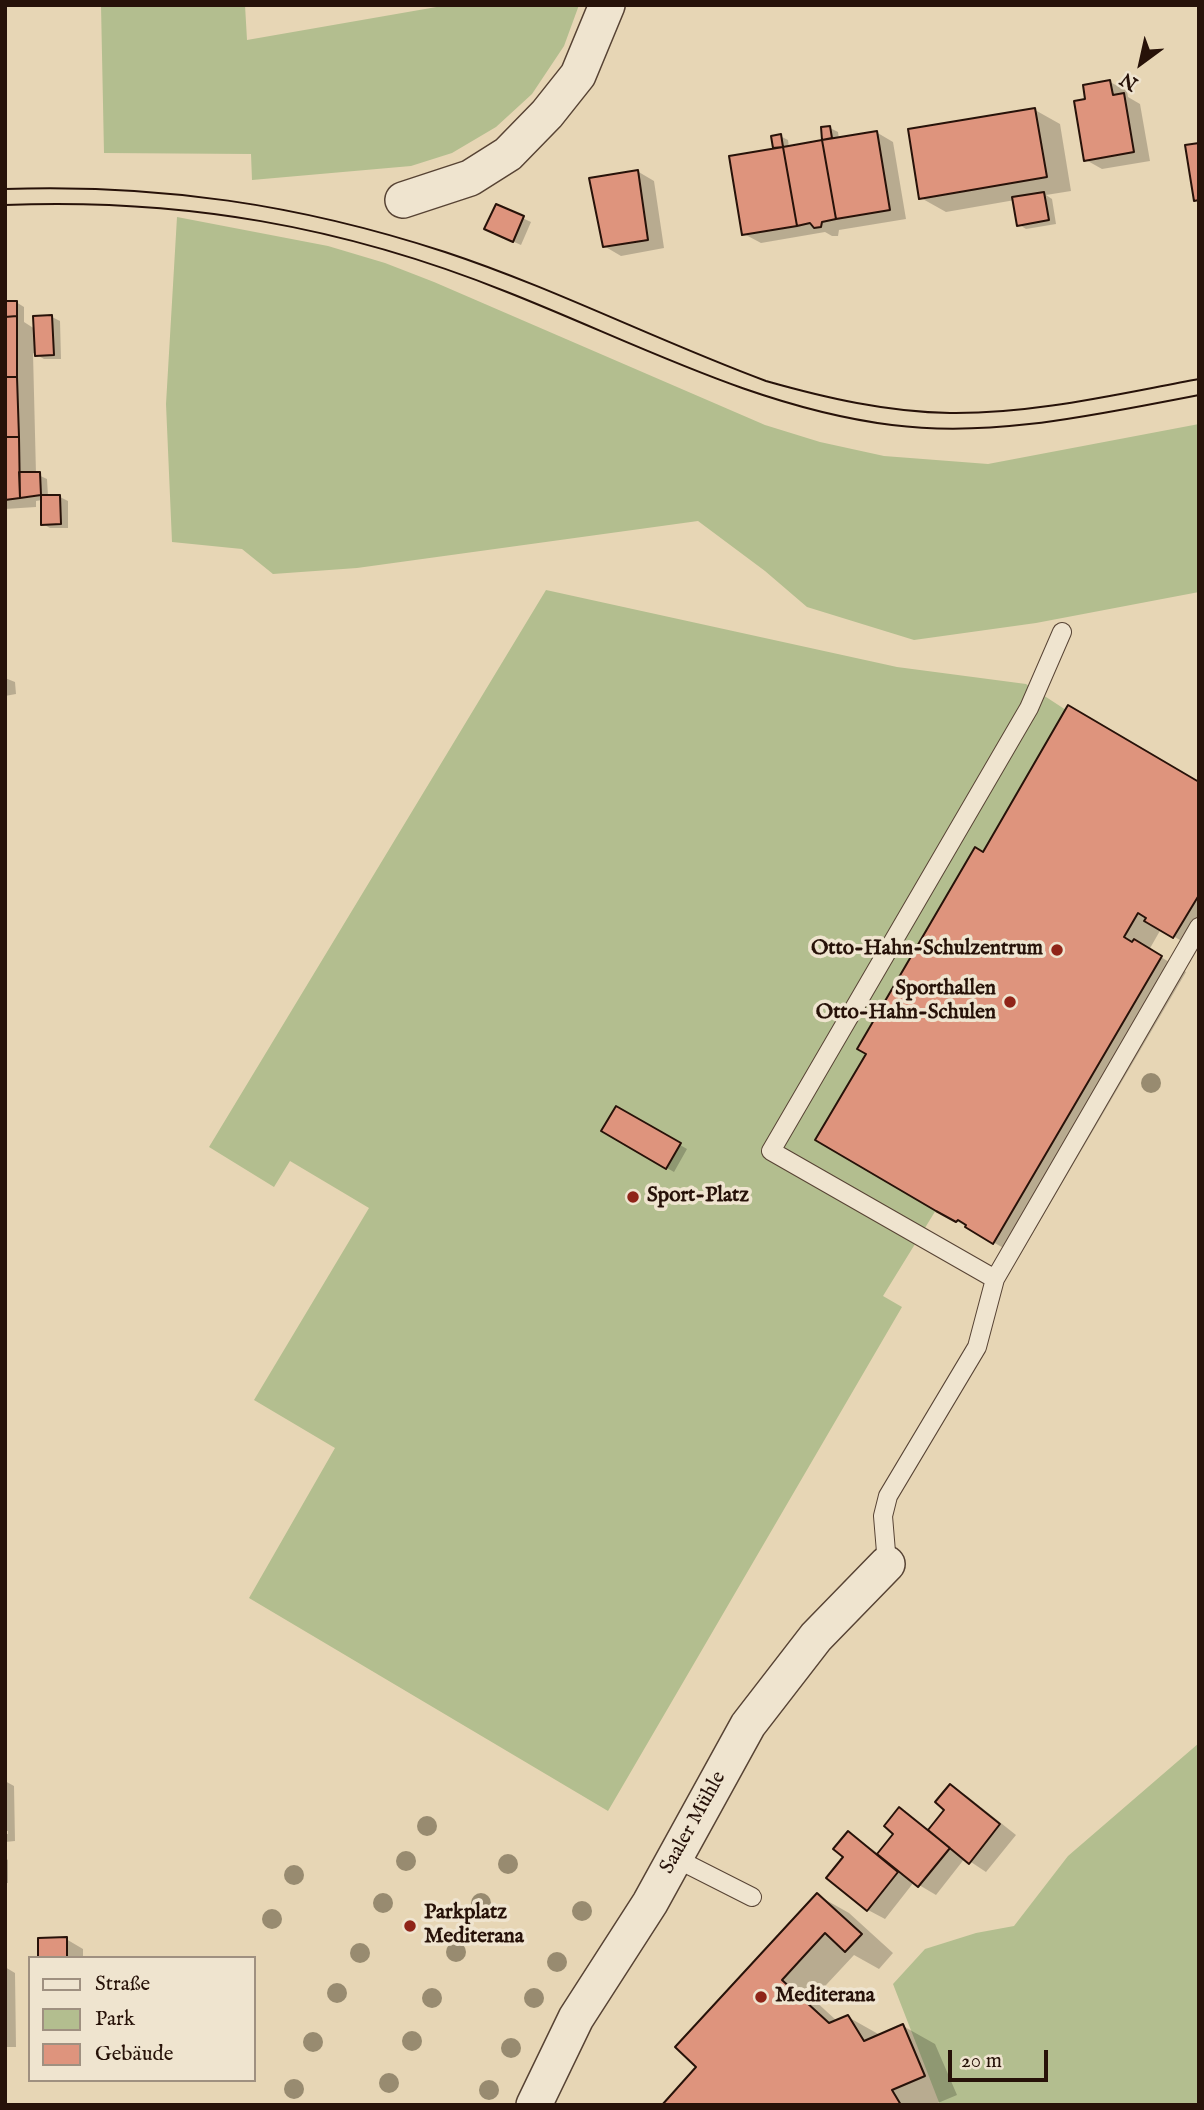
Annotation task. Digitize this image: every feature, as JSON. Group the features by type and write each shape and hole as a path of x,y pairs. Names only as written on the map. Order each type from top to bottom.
{"street":[{"path":"403,200 470,178 508,154 547,114 578,75 607,5"},
{"name":"Saaler Mühle","path":"534,2105 576,2018 650,1903 748,1725 816,1637 887,1564"}],"lane":[{"path":"995,1279 771,1151 1029,708 1062,632"},
{"path":"887,1564 883,1516 888,1496 977,1347 995,1279 1199,927"},
{"path":"675,1858 752,1897"}],"green space":[{"path":"101,5 245,5 247,40 448,5 579,5 564,46 532,94 496,127 452,153 411,166 252,180 251,154 104,153"},
{"path":"177,217 328,246 385,263 765,425 820,442 884,456 988,464 1199,424 1199,592 1036,623 914,640 807,607 765,571 698,521 357,568 273,574 242,549 172,542 166,404"},
{"name":"Sport-Platz","path":"546,590 897,667 1026,684 1066,710 983,852 975,847 857,1048 866,1054 816,1140 936,1210 883,1296 902,1307 608,1811 249,1598 335,1448 254,1400 369,1208 290,1161 274,1187 209,1147"},
{"path":"1199,1743 1199,2105 940,2105 893,1984 925,1949 976,1933 1014,1926 1068,1856"}],"building":[{"path":"1110,80 1113,95 1124,93 1134,152 1084,161 1074,101 1085,99 1083,85"},
{"path":"1035,108 1047,177 919,199 908,129"},
{"path":"830,126 832,138 822,140 821,127"},
{"path":"877,131 890,210 836,219 822,140"},
{"path":"781,134 783,147 773,148 771,136"},
{"path":"822,140 836,219 822,222 821,227 814,228 810,223 797,226 783,147"},
{"path":"1199,143 1199,200 1194,201 1185,145"},
{"path":"783,147 797,226 742,235 729,156"},
{"path":"638,170 648,240 603,247 589,178"},
{"path":"1044,192 1049,220 1017,226 1012,197"},
{"path":"496,204 524,216 513,242 484,229"},
{"path":"5,301 17,301 17,316 5,317"},
{"path":"52,315 54,355 35,356 33,316"},
{"path":"17,316 17,377 5,377 5,317"},
{"path":"5,377 17,377 19,437 5,437"},
{"path":"5,437 19,437 20,498 5,500"},
{"path":"19,472 40,472 41,495 20,498"},
{"path":"41,495 60,495 61,524 41,525"},
{"name":"Sporthallen Otto-Hahn-Schulen","path":"1068,705 1199,782 1199,895 1173,938 1144,921 1146,918 1138,913 1124,937 1132,942 1134,939 1162,956 993,1244 958,1220 956,1222 936,1211 815,1140 866,1054 857,1049 975,847 983,852"},
{"path":"616,1106 681,1143 666,1169 601,1131"},
{"path":"950,1784 1000,1824 969,1864 928,1830 944,1810 935,1802"},
{"path":"899,1807 950,1848 918,1887 877,1854 893,1834 884,1826"},
{"path":"848,1831 898,1872 867,1911 826,1878 843,1857 833,1849"},
{"name":"Mediterana","path":"817,1893 862,1934 845,1952 825,1933 782,1980 829,2023 848,2015 864,2041 903,2024 925,2076 892,2090 901,2105 662,2105 696,2067 675,2047"},
{"path":"67,1937 67,1956 38,1956 38,1938"}],"tram line":[{"path":"5,189 62,188 174,194 336,221 390,235 486,266 766,381 880,407 950,413 1013,410 1075,402 1199,379"},
{"path":"5,205 135,206 261,221 323,234 446,269 744,389 792,404 892,425 931,428 1008,426 1085,416 1199,395"}],"place":[{"name":"Otto-Hahn-Schulzentrum","path":"1057,950"},
{"name":"Sporthallen Otto-Hahn-Schulen","path":"1010,1002"},
{"name":"Sport-Platz","path":"633,1197"},
{"name":"Parkplatz Mediterana","path":"410,1926"},
{"name":"Mediterana","path":"761,1997"}]}
